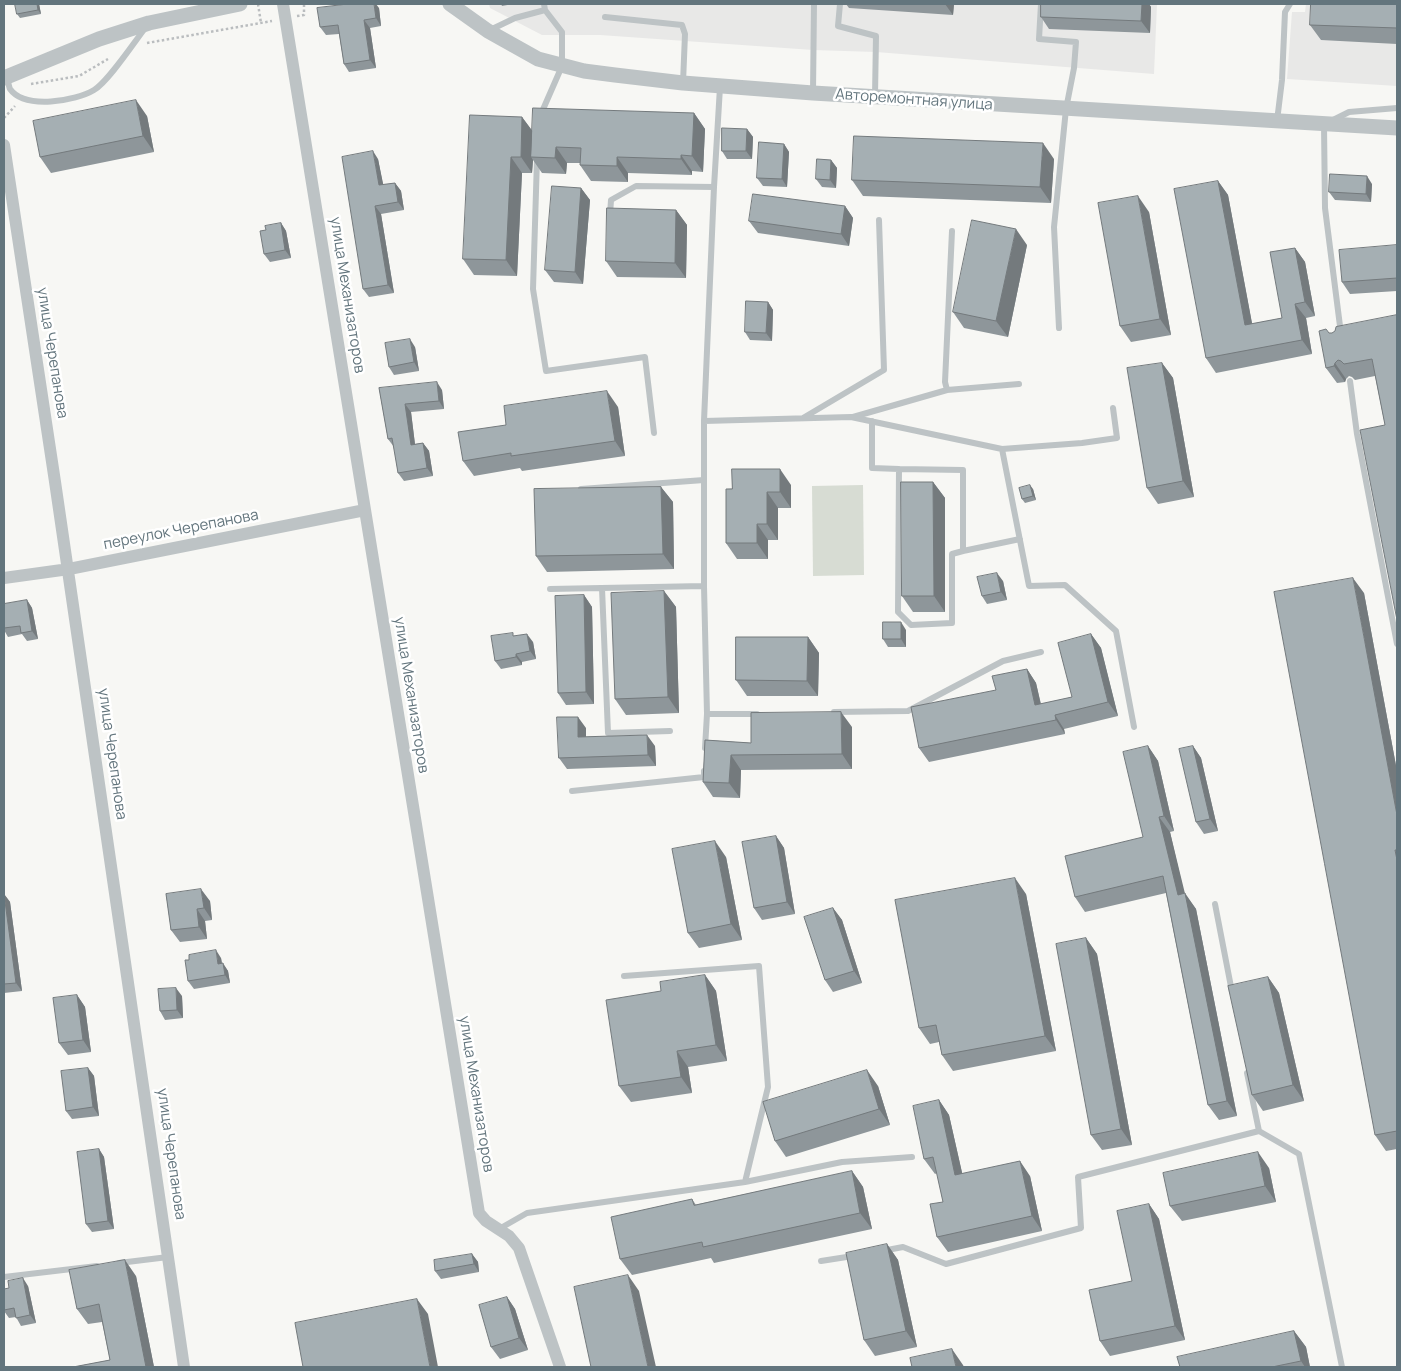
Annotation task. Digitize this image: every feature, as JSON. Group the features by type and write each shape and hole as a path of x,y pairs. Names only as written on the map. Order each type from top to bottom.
{"street":[{"path":"5,78 99,39 149,23 240,4"},
{"name":"улица Механизаторов","path":"283,4 479,1213 486,1221 508,1236 519,1248 560,1367"},
{"name":"Авторемонтная улица","path":"450,4 488,31 538,59 562,66 616,75 683,83 813,93 1397,128"},
{"name":"улица Черепанова","path":"4,145 69,569 184,1367"},
{"name":"переулок Черепанова","path":"4,578 69,569 365,510"}],"lane":[{"path":"813,93 814,4"},
{"path":"840,4 838,26 876,36 875,97"},
{"path":"1041,4 1040,39 1076,42 1074,68 1066,109 1054,227 1058,328"},
{"path":"1277,122 1282,80 1285,12 1290,4"},
{"path":"488,31 545,7 562,32 562,66 539,121"},
{"path":"605,18 682,25 685,34 683,83"},
{"path":"5,78 10,89 22,98 46,102 68,100 95,90 105,80 149,23"},
{"path":"705,753 704,421 720,86"},
{"path":"1342,344 1326,208 1324,124 1350,112 1397,108"},
{"path":"538,151 533,290 546,371 645,357 654,433"},
{"path":"610,220 611,200 636,186 714,188"},
{"path":"802,419 884,370 879,220"},
{"path":"948,390 945,382 952,231"},
{"path":"1350,381 1357,434 1397,644"},
{"path":"851,417 948,390 1019,384"},
{"path":"704,421 851,417 1002,449 1082,443 1117,438 1113,408"},
{"path":"872,421 872,468 963,470 963,551"},
{"path":"1002,449 1029,586 1065,585 1116,630 1134,726"},
{"path":"898,469 898,612 911,625 952,623 952,554 1020,538"},
{"path":"571,489 704,480"},
{"path":"550,589 704,586"},
{"path":"602,588 608,733 670,731"},
{"path":"822,713 908,711 1003,661 1041,652"},
{"path":"706,714 764,714"},
{"path":"572,791 704,777 705,761"},
{"path":"1215,904 1233,999"},
{"path":"624,976 759,966 768,1087 745,1182"},
{"path":"1246,1065 1258,1131"},
{"path":"876,1252 903,1247 946,1264 1081,1228 1078,1177 1258,1131 1299,1154 1342,1367"},
{"path":"499,1229 527,1214 745,1182 842,1162 912,1157"},
{"path":"821,1261 857,1255"},
{"path":"110,1264 168,1257"},
{"path":"4,1277 101,1265"}],"path":[{"path":"258,4 261,23"}],"shaded area":[{"path":"489,4 1157,4 1154,74 876,52 813,50 600,35 542,35 490,8"},
{"path":"1306,4 1397,4 1397,86 1287,79 1292,12 1305,12"},
{"path":"863,485 864,575 813,576 812,486"}],"building":[{"path":"15,4 37,4 38,10 17,14"},
{"path":"348,4 374,4 376,18 364,20 370,60 344,64 338,25 320,27 317,8"},
{"path":"1041,4 1142,4 1141,21 1041,17"},
{"path":"1311,4 1397,4 1397,28 1310,25"},
{"path":"136,100 143,136 40,157 33,121"},
{"path":"533,108 694,113 692,156 681,155 681,159 617,157 617,166 580,165 581,148 556,147 555,158 531,157"},
{"path":"470,115 522,117 521,157 511,157 506,260 463,259"},
{"path":"722,128 747,129 746,151 722,151"},
{"path":"854,136 1043,143 1040,187 852,180"},
{"path":"759,142 784,144 782,179 757,178"},
{"path":"373,151 379,185 395,183 398,202 375,206 388,285 363,289 342,157"},
{"path":"817,159 831,160 830,180 816,179"},
{"path":"1330,174 1367,176 1366,194 1329,192"},
{"path":"1218,181 1245,325 1282,318 1270,252 1295,248 1305,302 1295,304 1302,340 1206,358 1174,189"},
{"path":"552,186 581,188 575,272 545,270"},
{"path":"753,194 845,206 841,234 749,221"},
{"path":"1138,196 1160,319 1120,326 1098,203"},
{"path":"607,208 676,210 675,263 606,261"},
{"path":"972,220 1016,229 996,321 953,312"},
{"path":"281,223 285,250 264,254 260,231 266,230 265,226"},
{"path":"1397,245 1397,278 1342,282 1339,250"},
{"path":"746,301 768,302 766,333 745,332"},
{"path":"1397,315 1397,620 1360,430 1385,425 1372,359 1344,364 1338,360 1334,366 1326,368 1319,331 1326,329 1329,333 1332,333 1336,327"},
{"path":"410,339 414,362 389,367 385,343"},
{"path":"1162,363 1183,481 1147,488 1127,368"},
{"path":"437,382 439,401 405,404 411,445 423,443 427,468 398,473 392,438 388,439 379,388"},
{"path":"607,391 615,441 511,456 511,453 463,461 458,432 506,425 504,406"},
{"path":"732,469 780,469 780,492 767,492 767,524 757,524 757,543 726,543 726,489 732,489"},
{"path":"901,482 933,482 934,596 902,596"},
{"path":"1030,485 1033,496 1022,499 1019,488"},
{"path":"661,487 663,554 536,556 534,489"},
{"path":"997,573 1001,592 982,596 977,577"},
{"path":"1353,578 1397,815 1397,850 1395,850 1397,860 1397,1131 1375,1135 1274,592"},
{"path":"664,591 668,697 615,699 611,593"},
{"path":"584,595 586,692 558,693 555,596"},
{"path":"27,600 32,631 21,633 20,626 4,628 4,604"},
{"path":"883,622 901,622 901,639 883,639"},
{"path":"513,633 513,636 527,634 530,651 516,654 516,657 495,661 491,636"},
{"path":"1091,634 1108,702 1055,715 1056,720 919,748 911,707 996,690 992,676 1027,669 1035,705 1072,697 1058,643"},
{"path":"736,637 808,637 807,681 736,680"},
{"path":"841,712 842,754 731,755 729,783 703,782 705,740 751,743 751,713"},
{"path":"557,717 578,717 578,737 647,735 648,755 559,758"},
{"path":"1148,746 1164,816 1159,817 1178,895 1185,893 1227,1101 1208,1105 1163,876 1075,897 1065,856 1143,837 1123,752"},
{"path":"1193,746 1210,819 1196,822 1179,749"},
{"path":"776,836 787,902 754,908 742,842"},
{"path":"715,841 731,924 688,933 672,849"},
{"path":"1015,878 1045,1036 942,1055 936,1025 919,1028 895,900"},
{"path":"201,889 204,908 197,909 199,927 171,930 166,894"},
{"path":"4,894 16,983 4,984"},
{"path":"833,908 854,971 825,980 804,917"},
{"path":"1086,938 1121,1129 1091,1135 1056,944"},
{"path":"216,950 218,964 223,963 225,975 188,981 185,960 189,960 189,955"},
{"path":"705,975 716,1045 677,1051 681,1077 619,1086 606,1000 661,991 660,982"},
{"path":"1268,977 1293,1085 1252,1095 1228,986"},
{"path":"176,988 177,1010 160,1011 158,989"},
{"path":"77,995 83,1040 59,1043 53,998"},
{"path":"88,1068 93,1107 66,1111 61,1071"},
{"path":"867,1070 879,1109 775,1141 763,1102"},
{"path":"939,1100 955,1175 1020,1161 1032,1216 937,1237 930,1204 943,1202 933,1157 924,1159 913,1106"},
{"path":"99,1149 108,1221 86,1224 77,1152"},
{"path":"1258,1152 1265,1186 1170,1206 1163,1173"},
{"path":"852,1171 860,1213 703,1247 702,1242 620,1259 611,1217 692,1199 694,1205"},
{"path":"1149,1204 1175,1326 1100,1341 1089,1290 1132,1281 1117,1211"},
{"path":"887,1244 906,1331 864,1340 846,1253"},
{"path":"472,1254 474,1264 435,1271 434,1260"},
{"path":"125,1260 146,1367 73,1367 110,1360 99,1304 77,1309 69,1270"},
{"path":"628,1275 648,1367 591,1367 574,1287"},
{"path":"23,1278 30,1315 16,1318 14,1308 4,1310 4,1289 9,1288 8,1281"},
{"path":"507,1297 519,1338 491,1347 479,1305"},
{"path":"417,1299 430,1367 303,1367 295,1323"},
{"path":"1294,1331 1301,1361 1272,1367 1180,1367 1177,1357"},
{"path":"952,1349 956,1367 912,1367 910,1358"}]}
